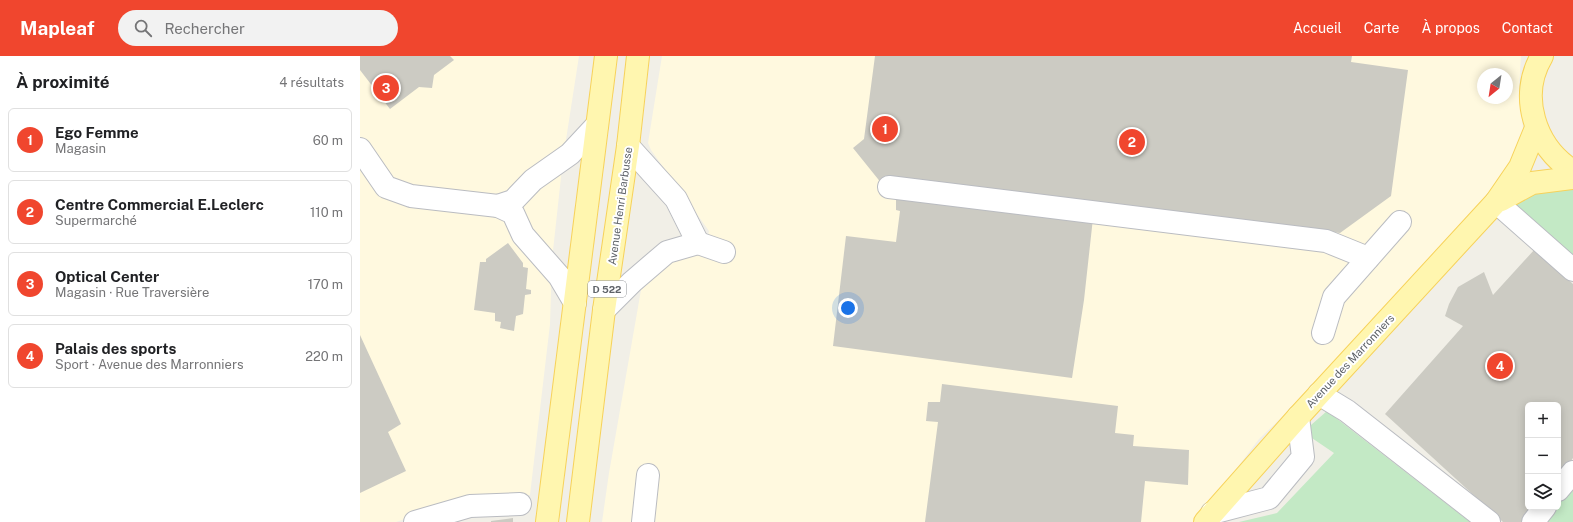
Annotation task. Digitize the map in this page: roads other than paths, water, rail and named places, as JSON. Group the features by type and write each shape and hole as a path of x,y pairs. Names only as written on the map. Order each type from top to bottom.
{"main road":[{"name":"D 522","path":"547,522 606,56"},
{"name":"Avenue Henri Barbusse","path":"578,522 604,310 628,146 638,56"},
{"path":"1537,59 1531,86 1531,107 1536,128 1547,148 1562,164 1573,171"},
{"name":"Avenue des Marronniers","path":"1209,517 1298,417 1496,202 1520,167 1536,128"},
{"name":"Avenue des Marronniers","path":"1496,202 1532,183 1573,178"}],"street":[{"path":"498,206 513,201 533,180 570,154 597,125"},
{"path":"628,146 676,200 698,243"},
{"path":"360,149 386,187 411,196 498,206 513,213 523,235 559,276 575,303"},
{"path":"889,187 1326,241 1368,258"},
{"path":"1496,202 1573,270"},
{"path":"1323,333 1334,297 1400,222"},
{"path":"604,310 632,282 667,252 698,243 724,252"},
{"path":"1319,394 1347,411 1489,522"},
{"path":"1209,517 1269,498 1303,457 1298,417"},
{"path":"1561,486 1573,472"},
{"path":"643,522 648,475"},
{"path":"415,522 470,506 520,504"},
{"path":"1532,522 1542,510"}],"place":[{"name":"Optical Center","path":"386,88"},
{"name":"Ego Femme","path":"885,129"},
{"name":"Centre Commercial E.Leclerc","path":"1132,142"},
{"name":"Palais des sports","path":"1500,366"}]}
